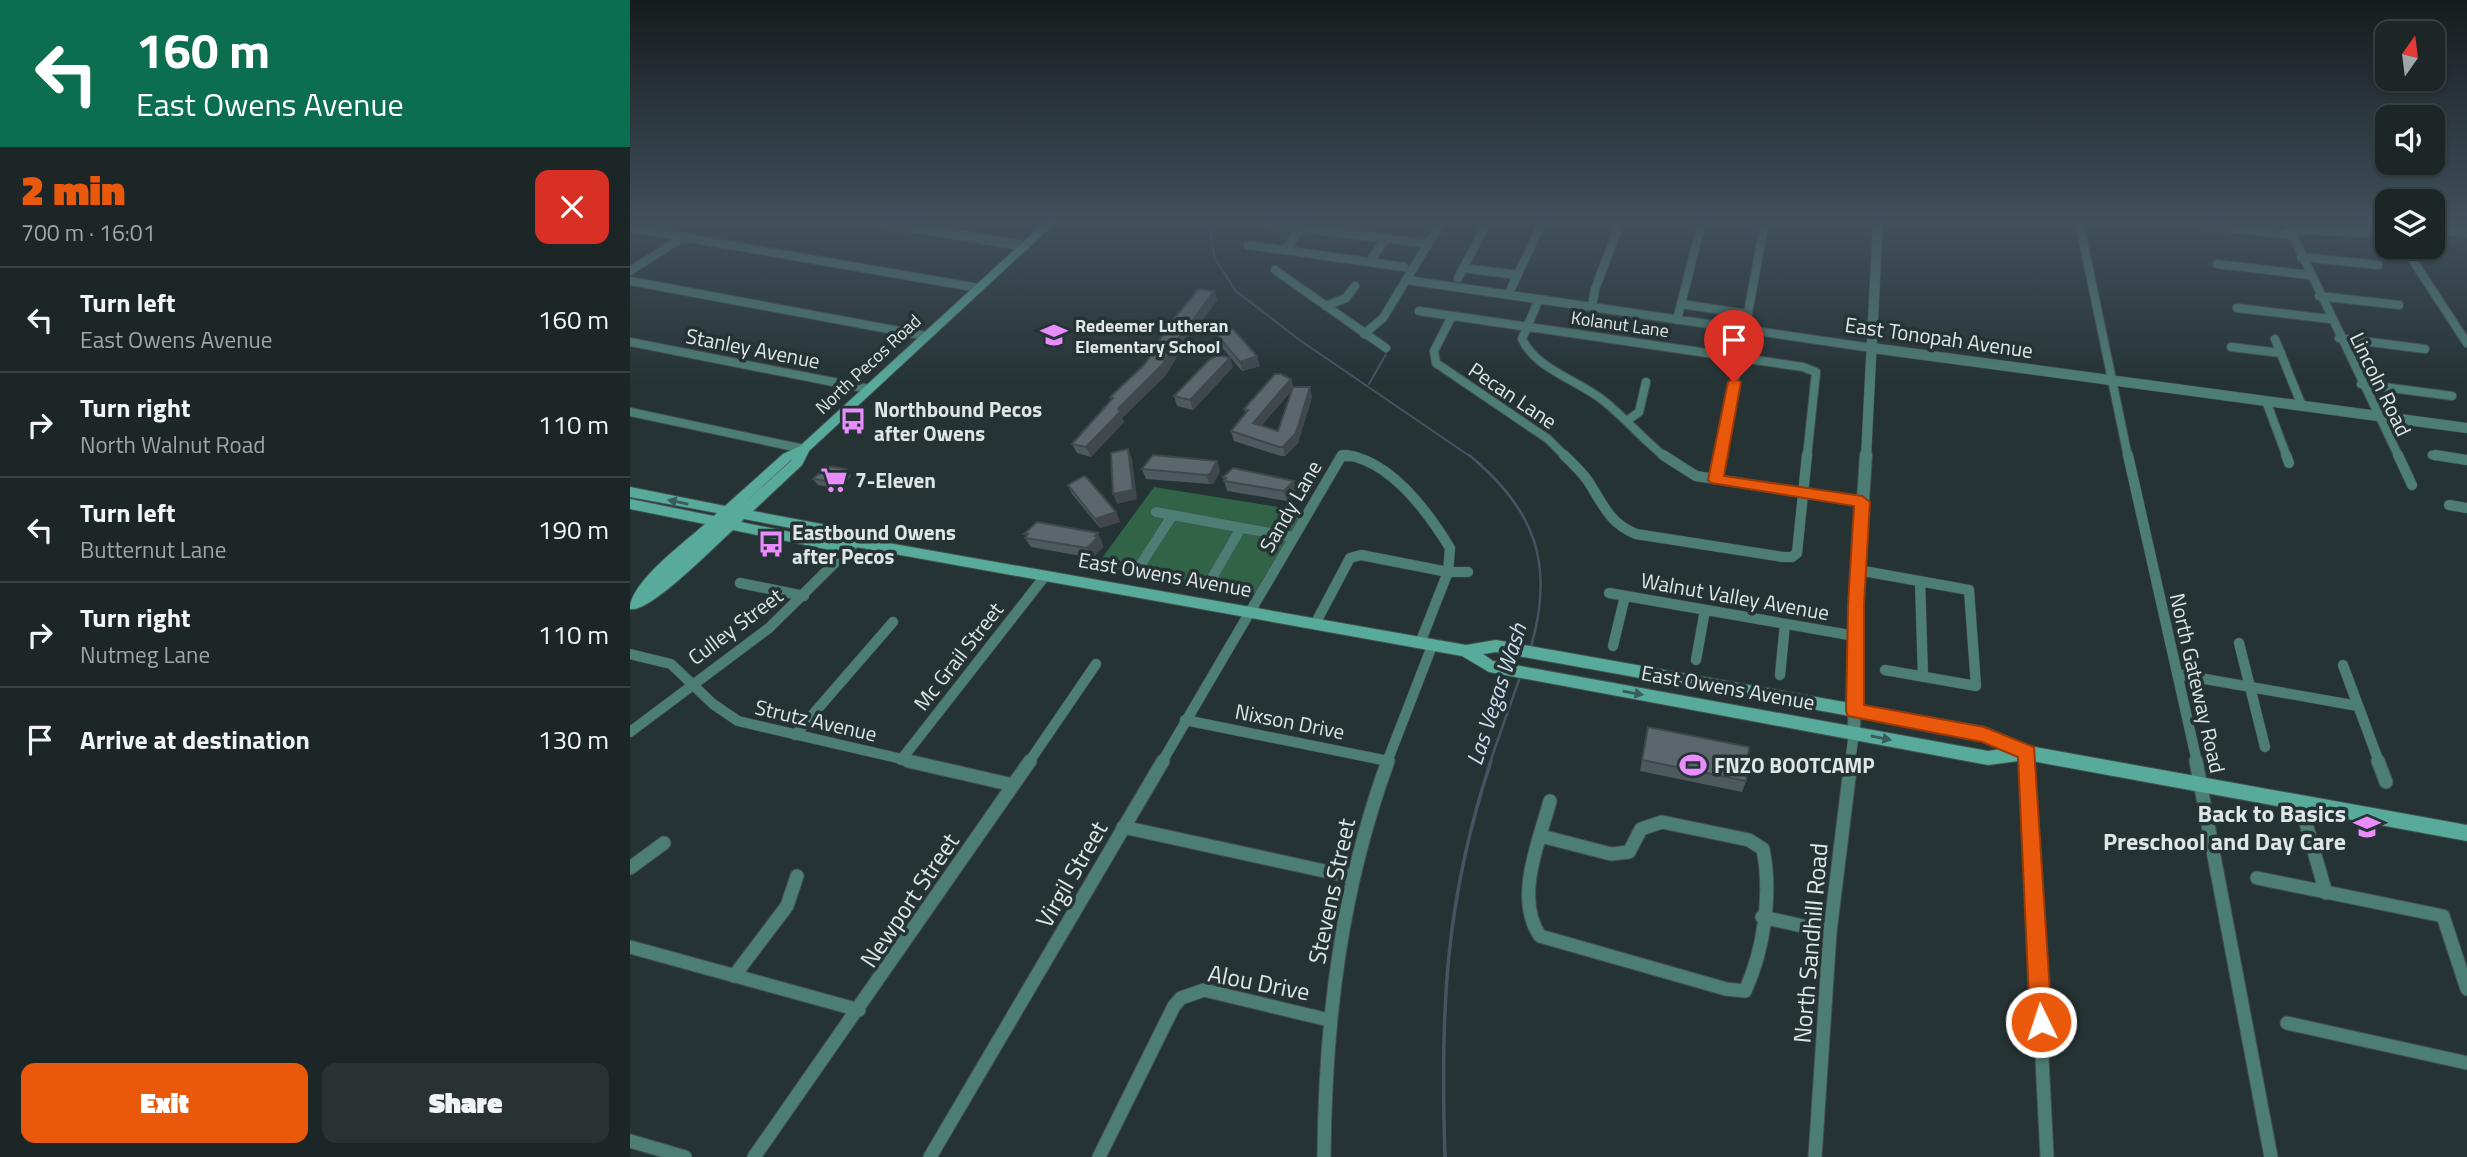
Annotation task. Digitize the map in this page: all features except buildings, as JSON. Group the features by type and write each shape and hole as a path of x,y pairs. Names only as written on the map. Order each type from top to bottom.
{"main road":[{"name":"North Pecos Road","path":"633,607 664,585 788,457 804,449 993,275"},
{"name":"North Pecos Road","path":"727,519 781,478 802,458 804,449"},
{"path":"781,478 767,498 767,507 797,526"},
{"name":"East Owens Avenue","path":"630,492 835,546 856,542 1466,651 1496,646 1572,659 1984,734 2027,753 2467,833"},
{"name":"East Owens Avenue","path":"630,503 727,519 848,534 856,542"},
{"name":"East Owens Avenue","path":"1466,651 1489,666 1988,758 2027,753"}],"street":[{"path":"904,275 979,288"},
{"path":"1282,275 1386,348"},
{"path":"1364,334 1383,318 1410,275"},
{"path":"1508,295 1517,275"},
{"path":"1592,307 1600,275"},
{"path":"1677,320 1688,275"},
{"path":"1745,330 1755,275"},
{"path":"1854,733 1858,570 1877,275"},
{"name":"North Gateway Road","path":"2090,275 2202,785 2271,1157"},
{"name":"Lincoln Road","path":"2309,275 2412,485"},
{"path":"2422,275 2467,343"},
{"path":"630,281 926,337"},
{"name":"East Tonopah Avenue","path":"1407,281 1872,348 2467,428"},
{"path":"1326,306 1346,298 1355,286"},
{"path":"2319,296 2399,305"},
{"path":"1539,299 1522,339 1531,354 1587,389 1628,420 1675,467 1696,476 1716,480 1862,502"},
{"path":"1681,304 1748,314"},
{"path":"2237,308 2330,319"},
{"name":"Kolanut Lane","path":"1419,311 1739,357 1803,367 1816,372 1805,493"},
{"name":"Pecan Lane","path":"1452,316 1434,351 1436,362 1548,439 1586,478 1607,515 1619,527 1636,534 1792,558 1797,553 1805,493"},
{"path":"2339,338 2425,349"},
{"path":"2275,339 2302,406"},
{"name":"Stanley Avenue","path":"630,342 869,389"},
{"path":"2231,347 2281,353"},
{"path":"1716,480 1739,357"},
{"path":"1628,420 1639,412 1646,382"},
{"path":"2361,384 2452,396"},
{"path":"2266,401 2289,463"},
{"path":"630,412 804,449"},
{"name":"Sandy Lane","path":"1248,612 1342,455"},
{"name":"Stevens Street","path":"1324,1157 1324,1080 1329,1020 1333,981 1352,877 1448,572 1450,548 1404,490 1361,457 1342,455"},
{"path":"2432,455 2467,460"},
{"path":"2449,505 2467,508"},
{"path":"1156,512 1292,537"},
{"path":"1141,564 1172,516"},
{"path":"1212,578 1241,528"},
{"name":"Culley Street","path":"630,732 693,682 755,639 804,596 856,542"},
{"path":"1315,624 1350,558 1361,555 1448,572 1468,572"},
{"path":"1858,570 1969,590 1976,686 1885,670"},
{"name":"Mc Grail Street","path":"901,760 1045,576"},
{"path":"1920,581 1923,677"},
{"path":"740,583 804,596"},
{"name":"Walnut Valley Avenue","path":"1609,593 1856,636"},
{"path":"1613,646 1625,596"},
{"path":"1696,660 1705,610"},
{"name":"Virgil Street","path":"930,1157 1248,612"},
{"path":"795,735 893,622"},
{"path":"1780,675 1785,624"},
{"path":"2239,643 2265,747"},
{"name":"Strutz Avenue","path":"630,654 671,664 693,682 713,704 738,722 1013,786"},
{"name":"Newport Street","path":"754,1157 859,1010 1096,664"},
{"path":"2343,665 2386,782"},
{"path":"2177,674 2358,706"},
{"name":"Nixson Drive","path":"1185,720 1388,761"},
{"name":"North Sandhill Road","path":"1815,1157 1830,932 1854,733"},
{"path":"2027,753 2047,1157"},
{"path":"1541,836 1611,854 1629,852 1642,829 1662,822 1749,841 1763,849 1766,859 1762,917 1752,979 1745,991 1726,989 1540,936 1529,917 1529,892 1541,836 1550,801"},
{"path":"2300,803 2326,893"},
{"path":"1123,827 1352,877"},
{"path":"630,868 664,844"},
{"path":"734,976 787,906 797,876"},
{"path":"2258,878 2443,916 2467,989"},
{"path":"1762,917 1830,932"},
{"path":"630,947 859,1010"},
{"name":"Alou Drive","path":"1099,1157 1174,1006 1181,998 1204,990 1329,1020"},
{"path":"2287,1023 2467,1063"},
{"path":"630,1141 685,1157"}],"green space":[{"path":"1154,487 1303,511 1255,593 1097,565"}],"waterway":[{"name":"Las Vegas Wash","path":"1225,275 1236,291 1301,341 1471,457"},
{"path":"1369,384 1386,354"},
{"name":"Las Vegas Wash","path":"1469,455 1492,475 1510,496 1534,540 1541,590 1531,647"},
{"name":"Las Vegas Wash","path":"1490,762 1520,677"},
{"name":"Las Vegas Wash","path":"1445,1157 1444,1053 1449,956 1464,861 1491,761"}],"place":[{"name":"Redeemer Lutheran Elementary School","path":"1054,335"},
{"name":"Northbound Pecos after Owens","path":"853,421"},
{"name":"7-Eleven","path":"834,480"},
{"name":"Eastbound Owens after Pecos","path":"771,544"},
{"name":"FNZO BOOTCAMP","path":"1693,765"},
{"name":"Back to Basics Preschool and Day Care","path":"2367,827"}],"route":[{"path":"1734,382 1716,480 1862,502 1856,605 1855,711 1984,734 2027,753 2041,1022"}]}
